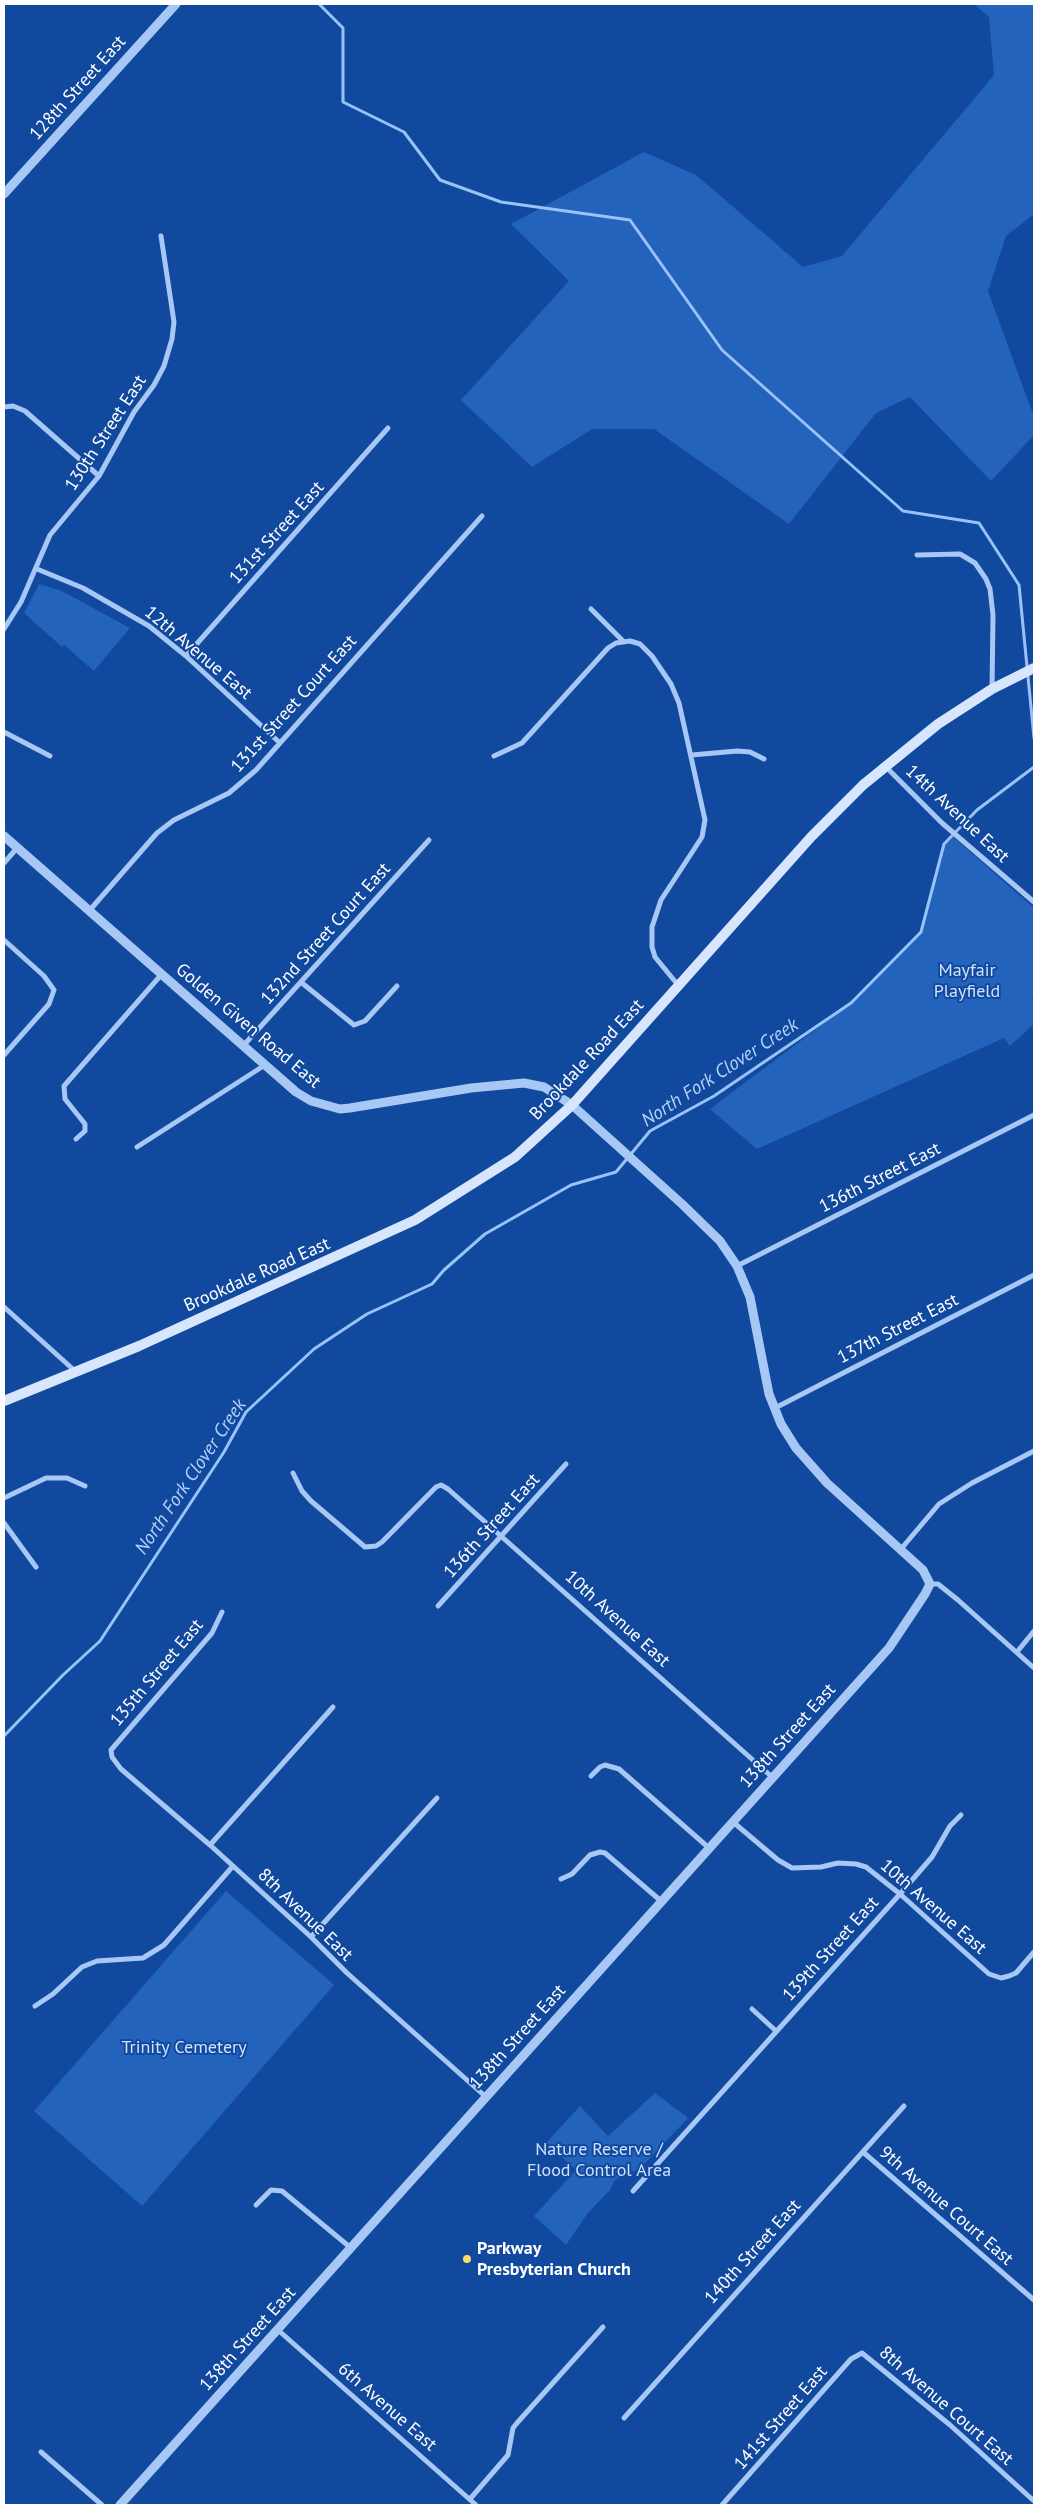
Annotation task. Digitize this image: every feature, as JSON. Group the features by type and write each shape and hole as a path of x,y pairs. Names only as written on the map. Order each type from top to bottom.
{"main road":[{"name":"Brookdale Road East","path":"4,1401 156,1338 415,1220 515,1158 572,1105 811,837 884,766 938,724 992,689 1034,668"}],"street":[{"name":"128th Street East","path":"4,194 176,4"},
{"name":"130th Street East","path":"4,629 21,602 37,569 50,534 98,476 134,412 160,375 172,339 172,306 161,236"},
{"path":"5,406 25,411 98,476"},
{"name":"131st Street East","path":"186,656 388,428"},
{"name":"131st Street Court East","path":"89,911 157,834 174,820 235,789 280,743 482,516"},
{"path":"917,555 960,554 975,563 986,578 990,589 994,615 992,689"},
{"name":"12th Avenue East","path":"37,569 83,588 129,613 186,656 280,743"},
{"path":"591,609 623,641 640,644 652,656 671,684 679,703 692,755 704,808 705,829 697,847 661,900 652,927 652,947 655,957 678,985"},
{"path":"494,756 522,743 595,661 608,648 623,641"},
{"path":"4,732 50,756"},
{"path":"692,755 750,752 764,759"},
{"name":"14th Avenue East","path":"884,766 942,823 1034,902"},
{"name":"Golden Given Road East","path":"4,836 302,1097 320,1105 340,1109 515,1083 544,1087 572,1105 712,1232 737,1266 754,1312 767,1387 775,1408 796,1448 813,1469 923,1570 930,1584 938,1584 958,1600 1034,1668"},
{"name":"132nd Street Court East","path":"243,1046 302,983 429,840"},
{"path":"4,864 17,848"},
{"path":"4,940 50,982 54,990 49,1004 4,1055"},
{"path":"76,1139 84,1131 85,1124 65,1099 64,1086 161,975"},
{"path":"302,983 354,1024 365,1021 397,986"},
{"path":"137,1147 265,1065"},
{"name":"136th Street East","path":"737,1266 1034,1115"},
{"name":"137th Street East","path":"775,1408 1034,1275"},
{"path":"4,1307 75,1371"},
{"path":"900,1549 939,1504 972,1483 1034,1451"},
{"name":"136th Street East","path":"438,1606 566,1464"},
{"name":"10th Avenue East","path":"293,1473 302,1491 348,1534 365,1547 376,1546 431,1491 441,1486 455,1494 772,1777"},
{"path":"4,1498 46,1478 67,1478 85,1486"},
{"path":"4,1523 36,1567"},
{"name":"138th Street East","path":"120,2505 893,1642 930,1584"},
{"name":"135th Street East","path":"111,1750 212,1633 222,1612"},
{"path":"1017,1652 1034,1631"},
{"path":"210,1845 333,1707"},
{"name":"8th Avenue East","path":"111,1750 112,1757 121,1769 210,1845 312,1937 357,1982 486,2097"},
{"path":"590,1776 605,1765 619,1769 709,1848"},
{"path":"312,1937 437,1798"},
{"name":"139th Street East","path":"633,2192 900,1894 932,1857 950,1826 961,1815"},
{"name":"10th Avenue East","path":"733,1822 778,1860 792,1868 821,1867 838,1863 856,1864 877,1874 989,1974 1001,1978 1016,1973 1034,1952"},
{"path":"561,1879 572,1874 590,1855 600,1852 605,1853 661,1901"},
{"path":"35,2006 53,1994 82,1966 97,1961 143,1958 164,1945 233,1866"},
{"path":"752,2009 776,2031"},
{"name":"140th Street East","path":"624,2418 904,2106"},
{"name":"9th Avenue Court East","path":"863,2152 1034,2300"},
{"path":"256,2205 267,2193 278,2190 300,2204 352,2248"},
{"path":"470,2499 508,2455 513,2428 603,2326"},
{"name":"6th Avenue East","path":"278,2330 476,2505"},
{"name":"8th Avenue Court East","path":"862,2352 950,2425 1034,2501"},
{"name":"141st Street East","path":"722,2505 850,2359 862,2352"},
{"path":"41,2452 102,2505"}],"green space":[{"path":"974,4 1034,4 1034,214 1006,236 988,291 1034,417 1034,435 991,481 910,397 876,413 789,524 654,429 592,429 532,467 461,400 569,281 511,224 644,152 696,175 803,267 842,256 994,75 989,17"},
{"path":"39,584 62,591 130,628 94,671 64,645 62,647 24,613"},
{"name":"Mayfair Playfield","path":"952,836 1034,908 1034,997 1032,999 1034,1002 1034,1024 1010,1046 1004,1038 757,1149 710,1109 851,1003 921,932 944,844"},
{"name":"Trinity Cemetery","path":"226,1891 334,1985 142,2206 34,2111"},
{"name":"Nature Reserve / Flood Control Area","path":"655,2093 688,2118 639,2170 628,2172 614,2181 610,2190 587,2214 566,2245 534,2216 576,2170 546,2143 580,2106 608,2136"}],"waterway":[{"path":"319,4 343,28 343,102 404,132 440,180 501,202 630,220 722,350 903,511 979,523 1019,585 1034,738"},
{"name":"North Fork Clover Creek","path":"4,1736 63,1675 100,1641 224,1452 246,1412 314,1349 367,1314 432,1284 444,1270 485,1234 571,1185 616,1172 650,1131 714,1096 851,1003 921,932 944,844 977,810 1034,767"}],"place":[{"name":"Parkway Presbyterian Church","path":"467,2259"}]}
